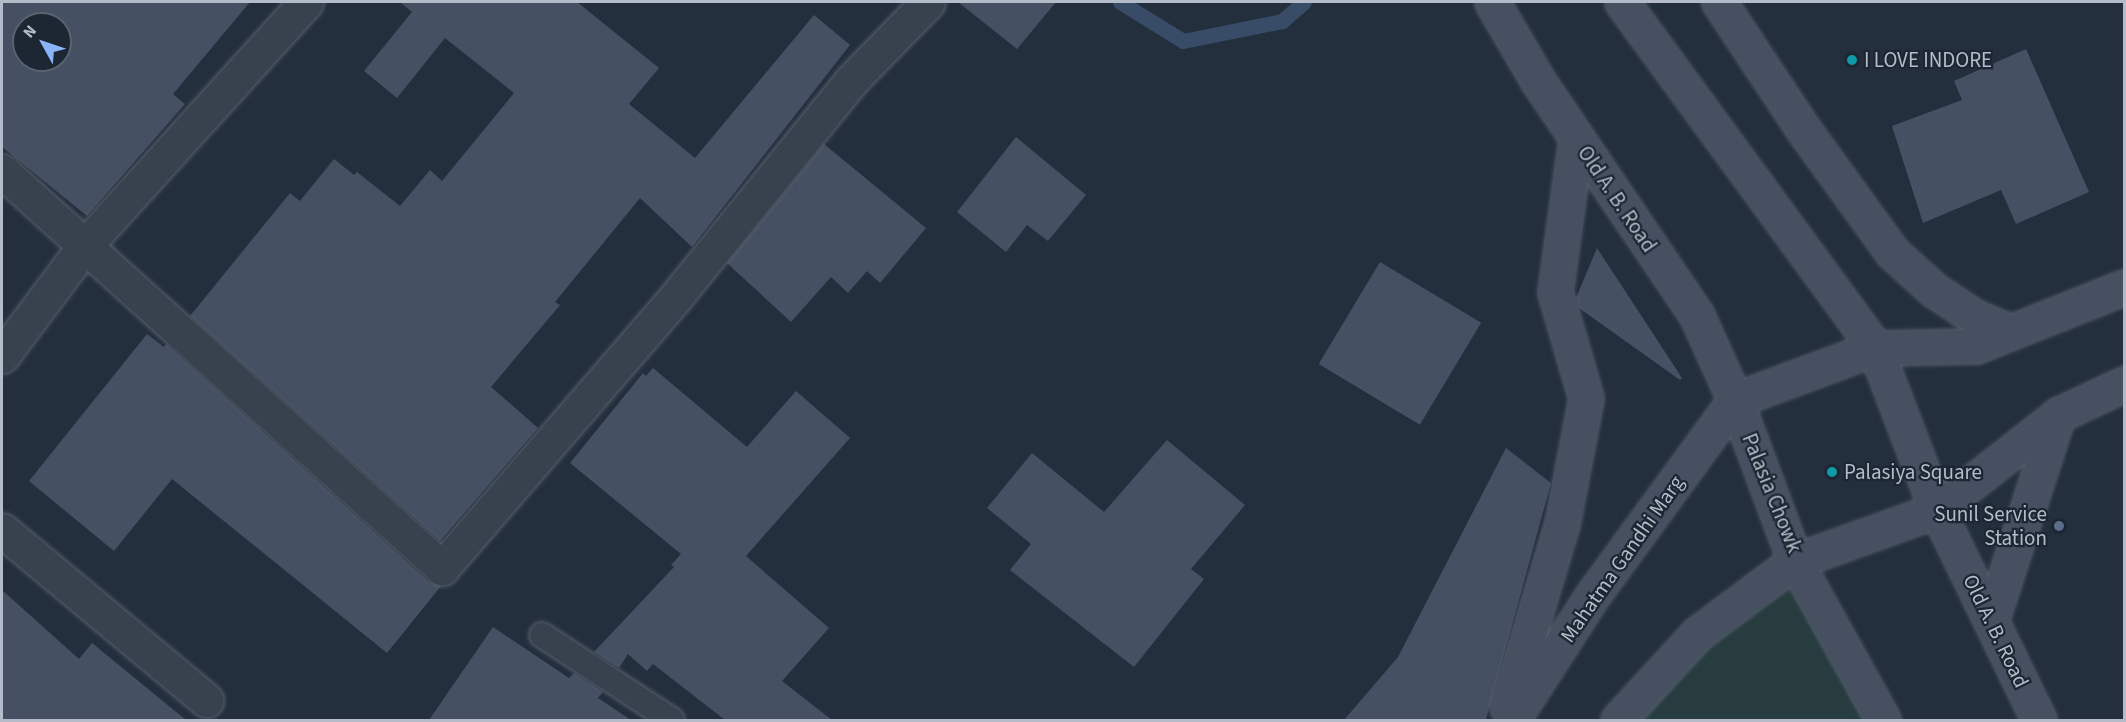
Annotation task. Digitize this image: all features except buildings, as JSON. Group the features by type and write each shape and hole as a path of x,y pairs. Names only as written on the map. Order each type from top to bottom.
{"main road":[{"name":"Old A. B. Road","path":"1492,2 1576,138 1697,316 1735,400"},
{"path":"1622,2 1875,348 1937,510"},
{"path":"1719,2 1803,129 1892,252 1934,290 1975,317 2011,332"},
{"path":"1504,720 1562,524 1586,398 1556,292 1576,138"},
{"path":"1735,400 1875,348 1976,346 2124,287"},
{"name":"Palasia Chowk","path":"1735,400 1795,561 1937,510 2058,415 2124,384"},
{"name":"Mahatma Gandhi Marg","path":"1512,720 1592,596 1735,400"},
{"path":"1991,621 2058,415"},
{"name":"Old A. B. Road","path":"1937,510 2039,720"},
{"path":"1618,720 1697,634 1795,561 1883,720"}],"street":[{"path":"2,356 83,248 306,2"},
{"path":"2,171 83,248 442,568 674,299 851,81 928,2"},
{"path":"2,530 206,700"}],"lane":[{"path":"542,635 672,720"}],"green space":[{"path":"1795,561 1883,720 1618,720"}],"waterway":[{"path":"1120,2 1183,41 1282,21 1304,2"}],"place":[{"name":"I LOVE INDORE","path":"1852,60"},
{"name":"Palasiya Square","path":"1832,472"},
{"name":"Sunil Service Station","path":"2059,526"}]}
